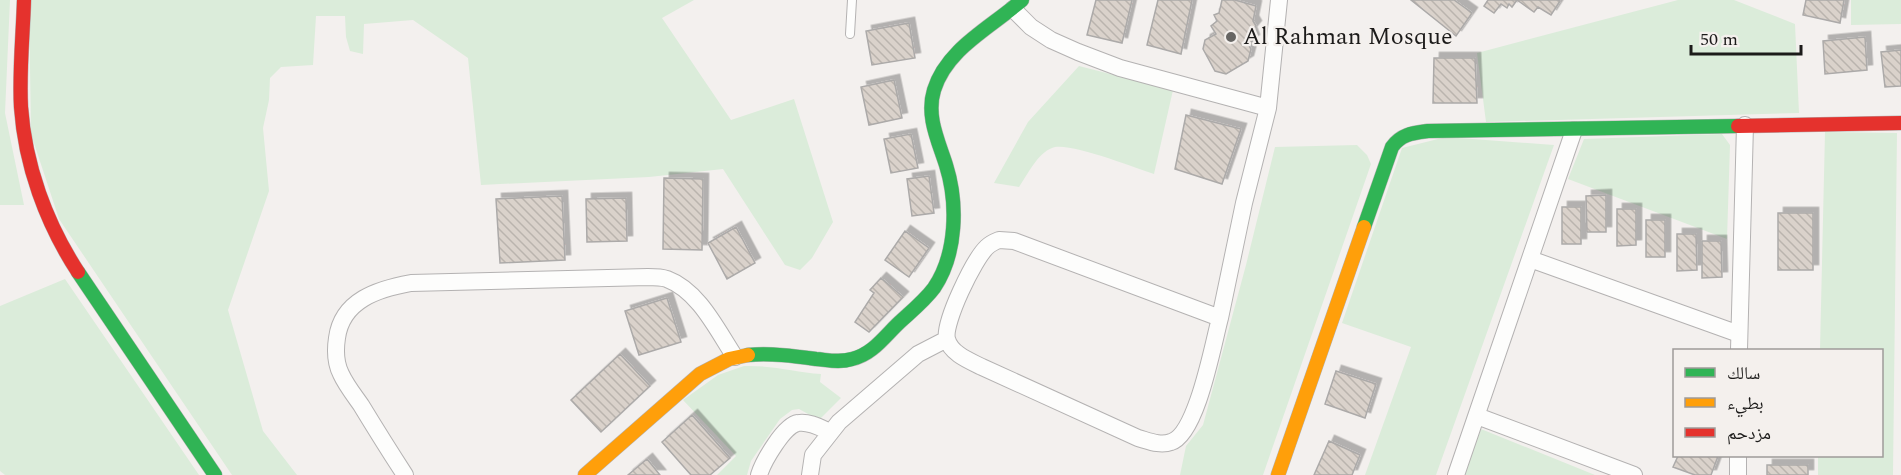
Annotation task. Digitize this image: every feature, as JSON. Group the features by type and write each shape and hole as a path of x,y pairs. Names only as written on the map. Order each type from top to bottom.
{"street":[{"path":"24,0 21,106 28,159 42,202 71,261 215,475"},
{"path":"1220,318 1014,241 999,240 987,246 975,262 948,321 947,339 962,357 1128,433 1157,443 1172,442 1180,436 1189,424 1198,401 1220,318 1244,203 1268,108 1279,0"},
{"path":"585,475 684,387 716,364 735,357 756,354 846,361 859,358 872,350 935,286 944,266 950,240 952,210 951,188 931,117 930,104 934,87 943,70 958,52 1017,4 1031,27 1051,40 1078,52 1120,68 1268,108"},
{"path":"1278,475 1393,143 1400,137 1428,131 1901,123"},
{"path":"1530,258 1739,342 1745,126"},
{"path":"1456,475 1574,130"},
{"path":"405,475 340,374 335,353 337,333 345,315 357,301 381,290 411,283 666,278 682,287 702,307 735,357"},
{"path":"810,475 813,455 830,432 891,375 918,354 947,339"},
{"path":"1477,416 1634,475"},
{"path":"759,475 765,459 790,427 798,423 810,424 830,432"},
{"path":"1738,457 1738,475"}],"lane":[{"path":"850,34 852,0"}],"green space":[{"path":"0,0 10,0 5,113 24,205 0,205"},
{"path":"29,0 694,0 662,18 731,120 794,99 833,222 812,258 800,270 785,265 723,169 649,177 481,185 468,58 413,20 364,24 363,54 350,51 346,37 345,16 316,16 313,65 281,67 270,78 269,100 263,128 269,191 228,310 263,431 297,475 232,475 59,219 31,134"},
{"path":"1678,0 1734,0 1795,24 1799,113 1486,122 1477,53"},
{"path":"1851,0 1901,0 1901,24 1851,25"},
{"path":"1079,66 1173,90 1154,174 1086,152 1060,147 1052,148 1042,155 1019,187 994,183 1028,122"},
{"path":"1825,132 1897,133 1893,475 1818,475 1818,457 1883,457 1883,349 1820,349"},
{"path":"1722,134 1730,145 1727,239 1568,179 1584,139"},
{"path":"1446,137 1554,145 1436,475 1365,475 1411,347 1342,323 1402,148"},
{"path":"1357,145 1367,155 1371,164 1263,475 1180,475 1186,446 1203,425 1275,147"},
{"path":"65,279 199,475 5,475 0,471 0,306"},
{"path":"744,366 821,374 820,382 841,398 819,420 799,409 792,410 780,419 751,461 747,475 717,475 736,456 683,400 718,375"},
{"path":"1481,429 1595,475 1463,475"}],"building":[{"path":"1096,0 1132,0 1122,43 1087,35"},
{"path":"1158,0 1192,0 1181,54 1147,45"},
{"name":"Al Rahman Mosque","path":"1222,0 1235,0 1256,6 1253,21 1256,26 1251,32 1254,40 1248,44 1251,49 1248,61 1226,74 1215,71 1203,49 1205,40 1216,34 1211,26 1217,21 1214,15 1219,13"},
{"path":"1411,0 1454,0 1472,13 1456,36"},
{"path":"1488,0 1517,0 1512,7 1509,4 1507,8 1501,4 1494,13 1484,6"},
{"path":"1517,0 1560,1 1551,15 1538,7 1534,12"},
{"path":"1806,0 1844,0 1840,23 1803,15"},
{"path":"909,23 915,58 872,65 866,31"},
{"path":"1865,37 1867,70 1825,74 1823,41"},
{"path":"1901,50 1901,86 1885,87 1881,52"},
{"path":"1434,58 1475,58 1477,103 1433,103"},
{"path":"894,80 902,118 869,125 861,87"},
{"path":"1186,115 1241,129 1222,184 1175,169"},
{"path":"911,134 918,168 891,173 884,139"},
{"path":"929,176 934,213 912,216 907,179"},
{"path":"664,178 703,179 702,250 663,249"},
{"path":"1606,195 1606,232 1587,232 1586,196"},
{"path":"562,196 565,260 500,263 496,199"},
{"path":"626,198 627,241 587,242 586,199"},
{"path":"1562,207 1581,207 1581,244 1562,244"},
{"path":"1617,209 1636,209 1636,245 1617,246"},
{"path":"1778,213 1813,213 1813,270 1778,270"},
{"path":"1646,220 1665,220 1665,257 1646,257"},
{"path":"736,227 755,263 727,279 708,243"},
{"path":"905,231 929,248 909,277 885,260"},
{"path":"1677,234 1696,234 1697,270 1677,271"},
{"path":"1702,241 1721,241 1722,277 1702,278"},
{"path":"881,278 903,297 869,332 855,322 874,293 870,290"},
{"path":"667,298 681,342 639,355 625,311"},
{"path":"620,354 650,386 601,432 571,400"},
{"path":"1336,371 1376,384 1365,418 1325,404"},
{"path":"692,415 730,458 710,475 691,475 662,442"},
{"path":"1329,441 1360,455 1352,475 1314,475"},
{"path":"1678,457 1718,457 1711,475 1695,475 1673,467"},
{"path":"647,459 660,475 628,475"},
{"path":"1767,465 1808,465 1808,475 1767,475"}],"traffic: fast":[{"path":"748,355 782,355 838,361 860,356 879,343 934,288 947,260 954,212 950,180 932,119 934,90 940,75 960,50 1022,0"},
{"path":"1364,227 1392,147 1399,139 1412,134 1428,131 1738,126"},
{"path":"78,272 215,475"}],"traffic: slow":[{"path":"1278,475 1364,227"},
{"path":"585,475 700,374 729,359 748,355"}],"traffic: jam":[{"path":"24,0 21,107 27,150 47,214 78,272"},
{"path":"1738,126 1901,123"}],"place":[{"name":"Al Rahman Mosque","path":"1231,37"}]}
